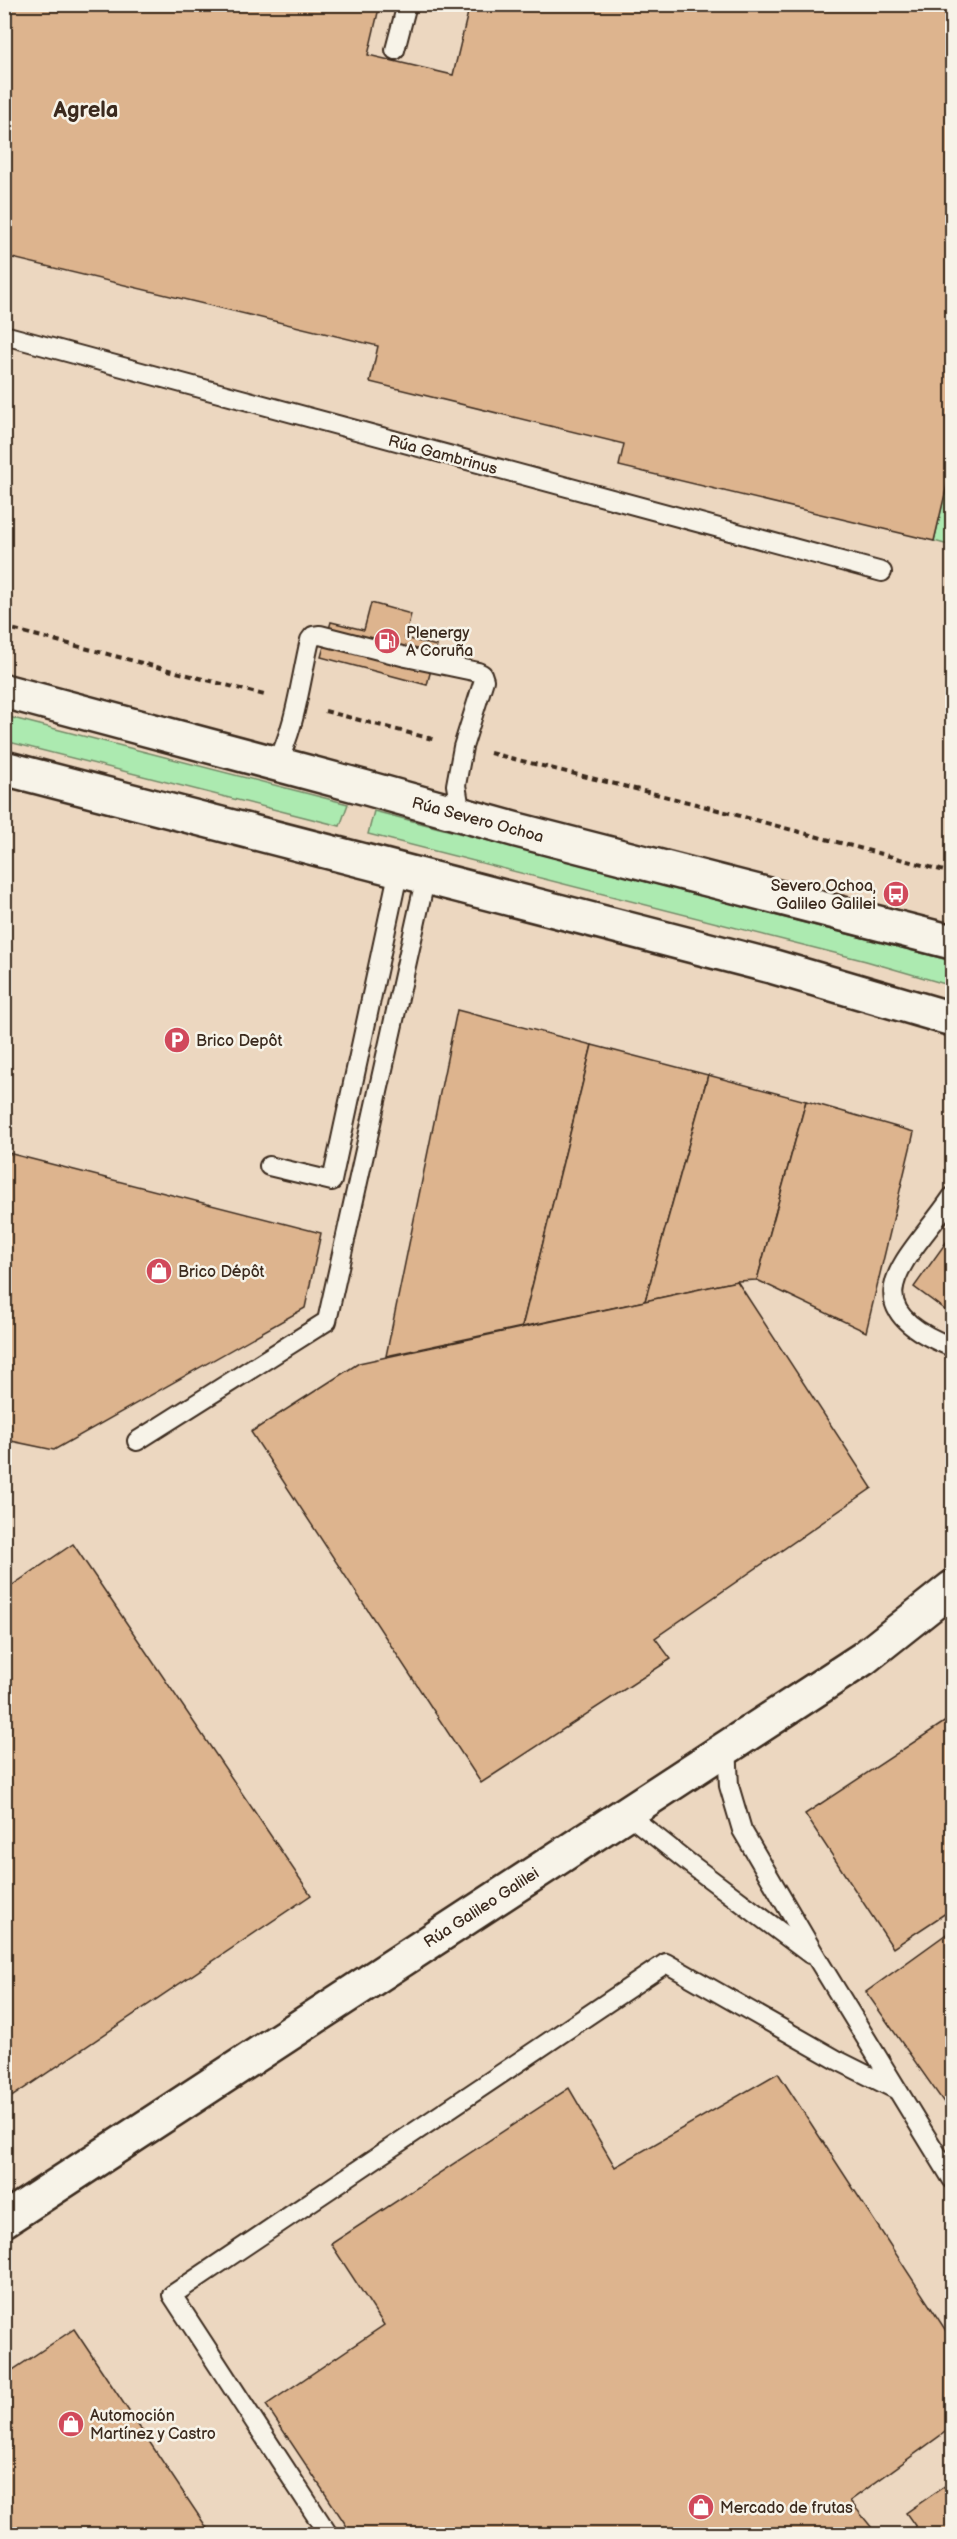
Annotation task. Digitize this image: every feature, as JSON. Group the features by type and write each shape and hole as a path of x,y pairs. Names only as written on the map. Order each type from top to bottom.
{"main road":[{"name":"Rúa Severo Ochoa","path":"4,691 461,815 952,942"},
{"path":"4,768 771,966 952,1019"},
{"name":"Rúa Galileo Galilei","path":"4,2220 727,1745 864,1658 952,1588"}],"lane":[{"path":"395,50 407,4"},
{"name":"Rúa Gambrinus","path":"4,335 882,572"},
{"path":"276,765 287,745 298,704 310,640 313,636 320,635 406,657 478,672 482,674 484,680 463,747 456,785 461,815"},
{"path":"332,1181 413,873"},
{"path":"137,1442 327,1321 354,1205 413,873"},
{"path":"269,1166 332,1181 354,1205"},
{"path":"952,1197 902,1264 893,1296 894,1307 902,1318 928,1338 952,1347"},
{"path":"727,1745 729,1786 742,1830 818,1960 952,2179"},
{"path":"626,1813 818,1960"},
{"path":"328,2535 172,2295 666,1963 837,2060 897,2090"}],"shaded area":[{"path":"5,5 952,5 952,2534 5,2534"}],"green space":[{"path":"952,464 952,546 934,541"},
{"path":"4,716 348,804 340,826 5,741"},
{"path":"374,811 952,961 952,986 866,961 368,834"}],"building":[{"path":"4,4 380,4 368,55 453,75 470,4 952,4 952,464 934,541 619,466 624,444 370,382 378,346 4,256"},
{"path":"371,603 411,614 405,638 437,646 427,685 321,657 331,622 364,630"},
{"path":"457,1010 592,1045 522,1327 386,1356"},
{"path":"592,1045 708,1075 645,1301 522,1327"},
{"path":"708,1075 806,1101 757,1280 737,1281 645,1301"},
{"path":"806,1101 914,1132 866,1332 757,1280"},
{"name":"Brico Dépôt","path":"4,1152 321,1233 305,1308 54,1450 6,1440 4,1447"},
{"path":"952,1234 952,1315 914,1287"},
{"path":"737,1281 872,1488 655,1638 671,1659 481,1783 251,1432 359,1363"},
{"path":"73,1544 311,1895 4,2102 4,1591"},
{"path":"952,1717 952,1909 893,1948 805,1814"},
{"path":"952,1930 952,2114 866,1992"},
{"path":"778,2073 952,2340 952,2427 850,2501 877,2534 352,2534 266,2405 384,2325 331,2244 569,2088 615,2167"},
{"path":"74,2329 211,2534 4,2534 4,2376"},
{"path":"952,2481 952,2534 921,2534 906,2513"}],"place":[{"name":"Plenergy A Coruña","path":"387,641"},
{"name":"Severo Ochoa, Galileo Galilei","path":"896,894"},
{"name":"Brico Depôt","path":"177,1040"},
{"name":"Brico Dépôt","path":"159,1271"},
{"name":"Automoción Martínez y Castro","path":"71,2424"},
{"name":"Mercado de frutas","path":"701,2507"}],"district":[{"name":"Agrela","path":"86,109"}]}
